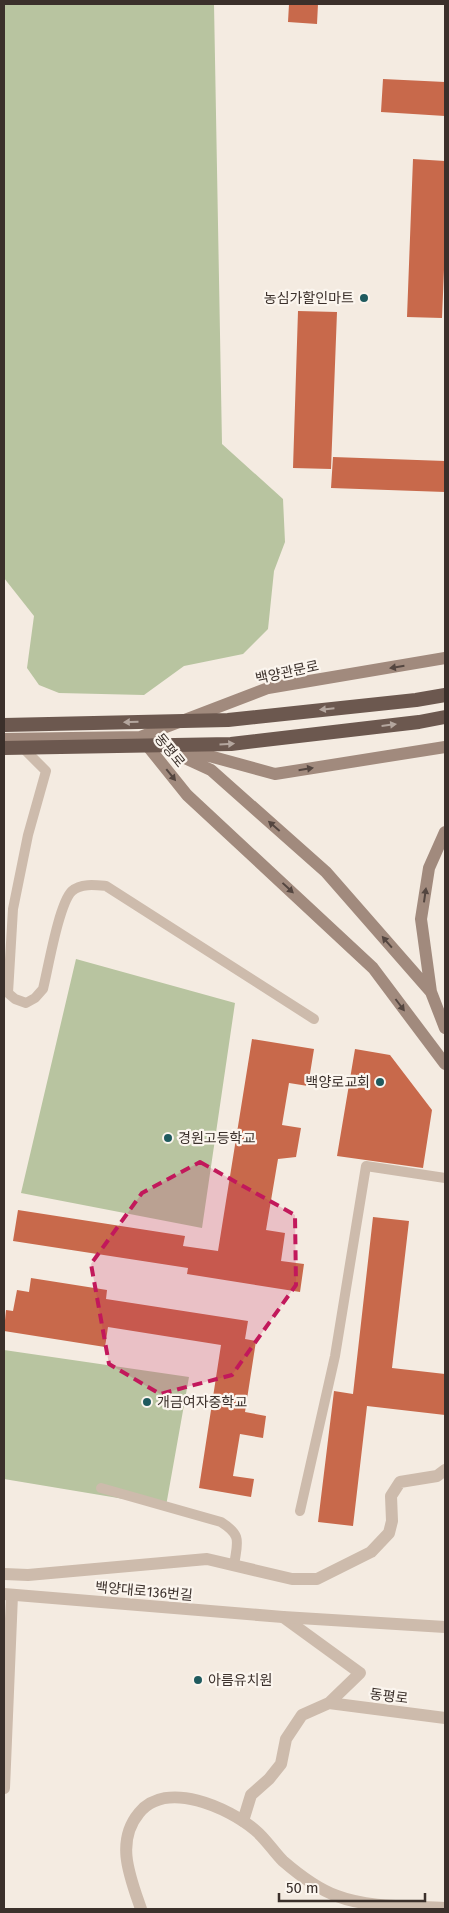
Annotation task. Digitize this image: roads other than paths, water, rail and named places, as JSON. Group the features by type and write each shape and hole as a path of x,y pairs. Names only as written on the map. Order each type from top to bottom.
{"highway":[{"path":"4,725 228,720 416,700 445,695"},
{"path":"7,742 231,744 445,717"}],"main road":[{"name":"백양관문로","path":"140,738 268,688 445,658"},
{"name":"백양관문로","path":"7,742 140,738 275,774 445,746"},
{"name":"동평로","path":"140,738 210,770 326,872 431,992"},
{"name":"동평로","path":"140,738 187,795 373,968 445,1064"},
{"path":"445,832 429,868 421,919 431,992 445,1028"}],"street":[{"path":"4,1574 28,1575 207,1559 292,1580 317,1579 371,1552 389,1533 392,1521 391,1496 400,1482 437,1476 445,1470"},
{"path":"4,1788 8,1595"},
{"name":"백양대로136번길","path":"8,1595 283,1617 445,1627"},
{"path":"242,1821 251,1795 269,1779 281,1764 286,1739 302,1715 329,1703 360,1673 283,1617"},
{"name":"동평로","path":"329,1703 445,1718"},
{"path":"141,1909 130,1879 126,1853 128,1832 134,1819 142,1809 157,1800 173,1796 183,1797 231,1812 256,1830 284,1861 316,1885 336,1896 358,1902 445,1908"}],"lane":[{"path":"7,742 46,771 28,835 13,909 8,993 15,999 26,1003 35,998 43,989 63,906 73,891 90,884 106,886 314,1019"},
{"path":"300,1511 335,1356 366,1166 445,1178"},
{"path":"101,1488 221,1522 233,1530 237,1538 234,1566"}],"place":[{"name":"농심가할인마트","path":"364,298"},
{"name":"백양로교회","path":"380,1082"},
{"name":"경원고등학교","path":"168,1138"},
{"name":"개금여자중학교","path":"147,1402"},
{"name":"아름유치원","path":"198,1680"}]}
